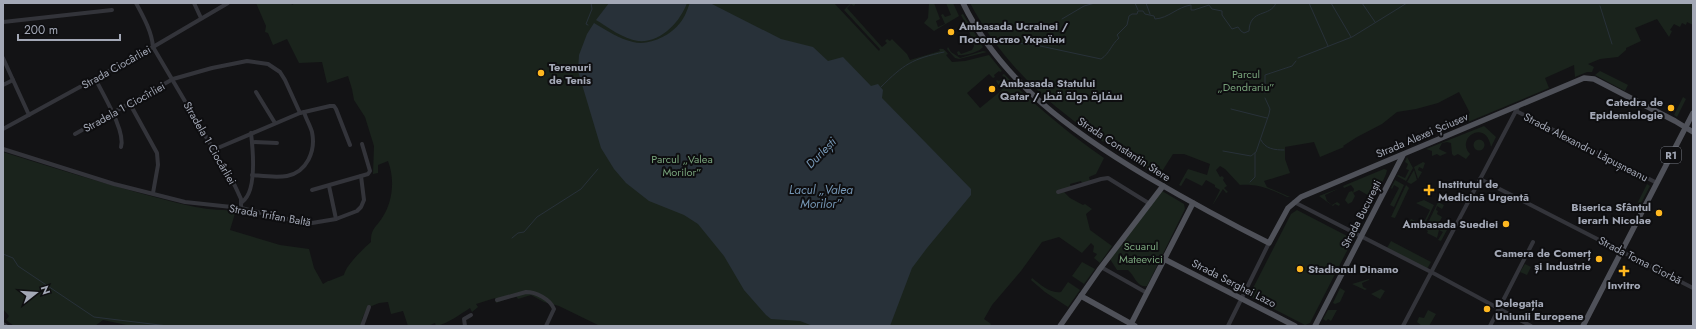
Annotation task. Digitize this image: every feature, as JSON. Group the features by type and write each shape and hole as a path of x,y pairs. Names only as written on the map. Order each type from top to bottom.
{"main road":[{"name":"Strada Constantin Stere","path":"964,3 976,26 993,52 1037,99 1061,119 1107,153 1192,203 1269,243"},
{"name":"Strada Alexei Șciusev","path":"1269,243 1288,208 1301,197 1576,80 1589,77 1675,121 1693,132"},
{"name":"R1","path":"1582,326 1693,113"},
{"name":"Strada București","path":"1315,326 1402,154"},
{"path":"1380,164 1390,166 1392,171 1390,178"},
{"path":"1060,326 1101,267 1163,186"},
{"path":"1081,296 1132,325 1192,203"},
{"name":"Strada Serghei Lazo","path":"1164,259 1295,326"}],"street":[{"name":"Stradela 1 Ciocârliei","path":"136,3 153,42 153,47 235,186 242,202 242,208"},
{"path":"194,3 200,18"},
{"name":"Strada Ciocârliei","path":"3,130 153,47 200,18 228,3"},
{"path":"3,22 112,10"},
{"path":"3,58 29,115"},
{"path":"173,80 229,64 252,61 268,64 280,72 302,112 312,134 312,151 307,164 292,174 286,176 252,175"},
{"path":"95,78 120,134 122,143 121,146"},
{"path":"3,85 14,80"},
{"name":"Stradela 1 Ciocîrliei","path":"75,134 173,80"},
{"path":"256,92 275,123"},
{"path":"130,104 156,153 158,165 153,193"},
{"path":"1403,326 1519,104"},
{"path":"213,150 302,112 334,106 350,146"},
{"name":"Strada Alexandru Lăpușneanu","path":"1516,111 1657,183"},
{"path":"242,202 247,198 252,175 251,133"},
{"path":"252,142 277,143"},
{"path":"312,190 368,174 370,171 362,144"},
{"name":"Strada Trifan Baltă","path":"3,149 114,184 193,204 242,208 295,221 312,223 336,219 357,211 361,207 364,200 361,176"},
{"path":"1058,192 1108,178 1150,204"},
{"name":"Strada Toma Ciorbă","path":"1480,179 1693,288"},
{"path":"329,186 336,219"},
{"path":"1294,202 1431,272 1531,326"},
{"path":"1490,326 1533,242"},
{"name":"Strada Alexei Șciusev","path":"1228,326 1269,243"},
{"path":"1101,267 1147,293"},
{"path":"497,300 526,292 531,292 539,296 551,303 554,309 546,326"},
{"path":"362,326 369,307"},
{"path":"465,326 464,319 471,315"}],"green space":[{"name":"Parcul „Valea Morilor”","path":"256,3 291,3 292,5 295,3 834,3 879,51 880,49 844,10 851,3 856,3 854,6 851,4 847,8 882,47 887,43 885,41 887,39 890,41 892,39 907,54 910,60 940,51 939,49 946,51 948,54 946,55 952,62 965,61 989,55 1002,71 999,71 993,78 989,74 967,93 980,108 1002,90 996,81 999,81 1004,77 1002,75 1004,74 1052,119 1104,158 1096,174 1089,177 1090,181 1082,183 1081,181 1070,184 1071,187 1064,192 1070,198 1083,205 1085,204 1092,209 1086,214 1090,230 1112,246 1100,263 1094,258 1097,254 1093,252 1094,246 1091,243 1082,253 1059,237 1042,242 1021,271 992,305 984,319 991,324 990,326 600,326 559,306 544,302 531,295 518,299 516,296 496,303 495,298 476,304 478,307 472,312 470,308 450,321 436,326 435,323 428,326 408,326 403,311 391,314 388,302 379,303 367,308 362,319 361,326 131,326 103,320 95,326 14,326 6,320 9,316 3,309 3,152 90,179 178,203 201,208 236,210 230,230 280,245 309,249 314,268 323,284 344,275 351,262 371,242 373,231 389,205 392,190 392,175 388,161 378,165 378,173 373,174 374,146 365,117 354,100 348,76 327,83 322,62 299,63 287,39 273,45 268,33 265,32 266,26"},
{"path":"929,3 934,3 940,19 936,21 938,27 945,24 941,15 943,14 945,17 951,15 946,3 953,3 959,16 934,31 924,23 928,18"},
{"name":"Parcul „Dendrariu”","path":"970,3 1693,3 1693,25 1687,22 1686,25 1682,23 1680,27 1674,24 1670,30 1672,31 1669,37 1657,19 1635,28 1641,41 1626,48 1626,50 1618,57 1600,59 1588,64 1594,67 1592,72 1587,72 1575,77 1574,65 1545,78 1549,88 1468,122 1465,115 1470,113 1459,92 1438,103 1397,112 1382,124 1357,137 1343,146 1344,147 1320,157 1314,142 1285,147 1285,159 1290,173 1264,181 1267,187 1290,197 1259,186 1240,185 1225,169 1220,166 1216,170 1220,177 1222,176 1224,178 1223,180 1227,186 1224,188 1228,192 1226,193 1223,189 1212,206 1220,190 1215,187 1215,185 1206,180 1202,186 1186,178 1181,186 1179,185 1188,169 1207,175 1210,164 1184,154 1173,154 1159,176 1103,141 1052,103 1028,81 1007,58 987,32"},
{"path":"963,14 983,47 972,53 958,55 957,52 959,51 961,54 972,50 974,46 968,28 961,15"},
{"path":"948,47 951,52 960,58 983,51 987,52 959,59 955,58 947,49"},
{"path":"1600,71 1628,85 1625,91 1595,75"},
{"path":"1683,97 1686,99 1677,117 1674,115"},
{"path":"1484,126 1496,137 1491,147 1488,138 1484,134 1478,132 1473,134 1466,142 1466,148 1470,154 1466,159 1458,154 1454,156 1452,154 1451,143 1447,142 1442,143 1439,149 1447,153 1440,156 1437,154 1432,156 1432,151 1426,149"},
{"path":"1479,139 1483,141 1485,145 1483,149 1479,151 1475,149 1473,145 1475,141"},
{"path":"1407,157 1413,168 1406,181 1397,176 1398,175 1405,178 1409,170 1406,169 1408,164 1405,162"},
{"path":"1423,162 1425,163 1423,169 1419,167 1418,170 1422,172 1418,179 1414,167"},
{"path":"1384,169 1387,170 1386,174 1382,183 1379,182 1377,186 1379,187 1364,216 1362,215 1371,197 1359,190 1353,193 1354,189 1351,185 1344,188 1343,186"},
{"path":"1414,170 1417,180 1411,184 1407,182"},
{"path":"1395,180 1404,185 1394,207 1390,205 1399,188 1394,185 1392,189 1391,188"},
{"path":"1647,184 1650,186 1637,211 1634,210"},
{"path":"1406,185 1409,188 1395,218 1391,217"},
{"path":"1340,188 1325,195 1327,201 1332,205 1337,202 1340,204 1339,206 1335,204 1333,206 1319,196"},
{"name":"Scuarul Mateevici","path":"1162,191 1184,204 1185,209 1147,286 1144,286 1138,283 1128,270 1117,270 1110,259"},
{"path":"1352,191 1355,196 1352,202 1348,204 1345,200 1349,192"},
{"path":"1424,200 1434,205 1425,224 1423,224 1430,210 1416,203"},
{"path":"1438,202 1444,205 1442,209 1437,206 1437,214 1442,217 1438,225 1447,230 1441,241 1438,240 1443,232 1439,230 1437,238 1427,233 1428,231 1425,229"},
{"name":"Stadionul Dinamo","path":"1297,210 1353,239 1310,323 1305,325 1249,296 1291,214"},
{"path":"1411,219 1423,224 1414,228 1409,226 1408,224"},
{"path":"1391,241 1431,262 1427,269 1387,248"},
{"path":"1082,262 1095,269 1084,284 1072,276"},
{"path":"1525,264 1531,267 1527,275 1520,272"},
{"path":"1032,278 1053,292 1061,292 1068,282 1080,290 1068,307 1045,292 1031,280"},
{"path":"1369,279 1362,283 1363,287 1367,289 1365,290 1352,284"},
{"path":"1340,288 1345,291 1340,302 1335,304 1333,303"},
{"path":"1381,289 1385,291 1380,299 1371,294"},
{"path":"1328,310 1337,310 1331,321 1328,319 1326,321 1323,319"},
{"path":"1428,310 1436,314 1429,326 1422,326 1417,322 1419,317 1424,318"}],"water":[{"path":"609,3 687,3 680,17 662,35 646,41 638,41 621,35 596,20"},
{"name":"Lacul „Valea Morilor”","path":"690,3 710,3 781,39 813,47 828,61 843,57 871,86 878,84 883,90 882,98 971,189 971,195 912,268 890,326 813,326 800,321 771,319 744,290 724,256 698,224 684,215 649,201 626,183 614,169 601,148 578,71 579,55 587,34 594,23 628,41 646,43 665,36 676,28 683,18"}],"waterway":[{"path":"588,25 586,24 592,9 591,3"},
{"path":"1062,19 1084,6 1095,3"},
{"path":"1135,3 1138,10"},
{"path":"1146,3 1150,14"},
{"name":"Durlești","path":"1005,43 1031,44 1101,59 1119,38 1117,35 1127,25 1129,16 1132,14 1137,14 1138,11 1143,11 1145,14 1154,16 1155,19 1165,17 1186,6 1191,5 1191,10 1194,10 1209,5 1212,9 1222,11 1222,15 1232,29 1238,27 1244,33 1249,31 1250,24 1256,16 1273,8 1276,3"},
{"path":"1309,3 1328,46"},
{"path":"1331,3 1351,37"},
{"path":"1362,3 1375,22"},
{"path":"1298,58 1352,37 1407,3"},
{"path":"1600,6 1612,44"},
{"name":"Durlești","path":"881,87 896,73 916,60 944,52"},
{"path":"1265,93 1265,75 1292,66 1296,61"},
{"path":"1223,151 1251,156 1256,152 1270,109 1265,98"},
{"path":"1231,109 1267,118"},
{"path":"1261,140 1268,147 1284,150"},
{"path":"1250,182 1255,177 1255,153"},
{"path":"512,238 518,233 524,232 537,217 581,189 598,169"},
{"path":"3,254 13,258 18,266 94,317 168,326"}],"place":[{"name":"Ambasada Ucrainei / Посольство України","path":"951,32"},
{"name":"Terenuri de Tenis","path":"541,73"},
{"name":"Ambasada Statului Qatar / سفارة دولة قطر","path":"992,89"},
{"name":"Catedra de Epidemiologie","path":"1671,108"},
{"name":"Institutul de Medicină Urgentă","path":"1429,190"},
{"name":"Biserica Sfântul Ierarh Nicolae","path":"1659,213"},
{"name":"Ambasada Suediei","path":"1506,224"},
{"name":"Camera de Comerț și Industrie","path":"1599,259"},
{"name":"Stadionul Dinamo","path":"1300,269"},
{"name":"Invitro","path":"1624,271"},
{"name":"Delegația Uniunii Europene","path":"1487,309"}]}
